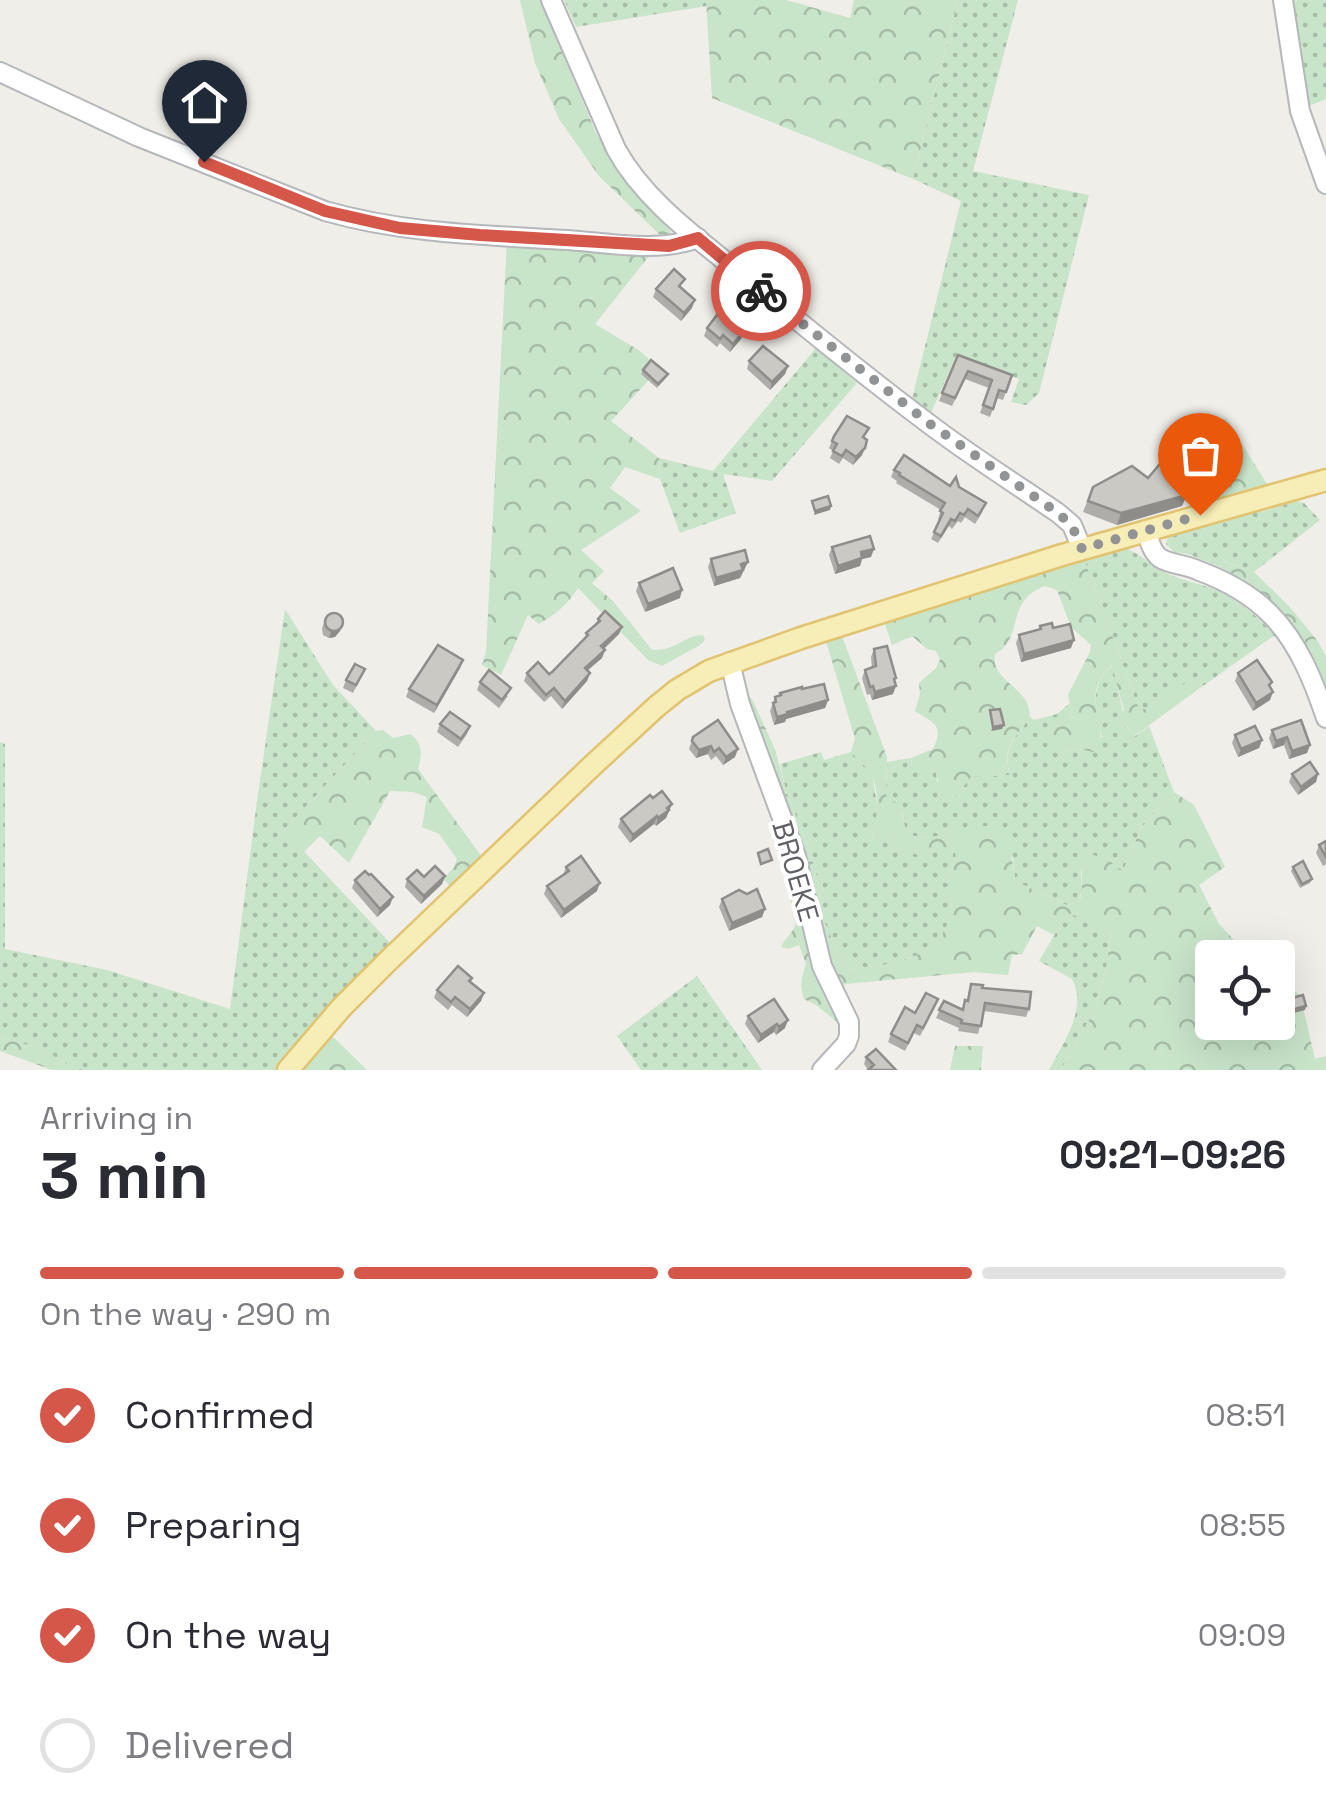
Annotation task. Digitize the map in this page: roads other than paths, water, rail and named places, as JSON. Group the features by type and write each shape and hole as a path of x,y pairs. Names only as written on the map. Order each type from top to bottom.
{"main road":[{"path":"288,1070 389,960 642,719 709,670 1082,549 1326,480"}],"street":[{"path":"551,0 622,160 649,194 836,352 924,420 1058,513 1072,526 1082,549"},
{"path":"1283,0 1300,111 1326,184"},
{"path":"0,72 139,137 325,211 355,219 450,233 595,242 669,246 698,238"},
{"path":"1147,530 1151,546 1160,558 1228,584 1273,616 1295,646 1326,718"},
{"name":"BROEKE","path":"730,662 740,704 796,856 822,966 849,1022 846,1044 822,1070"}]}
